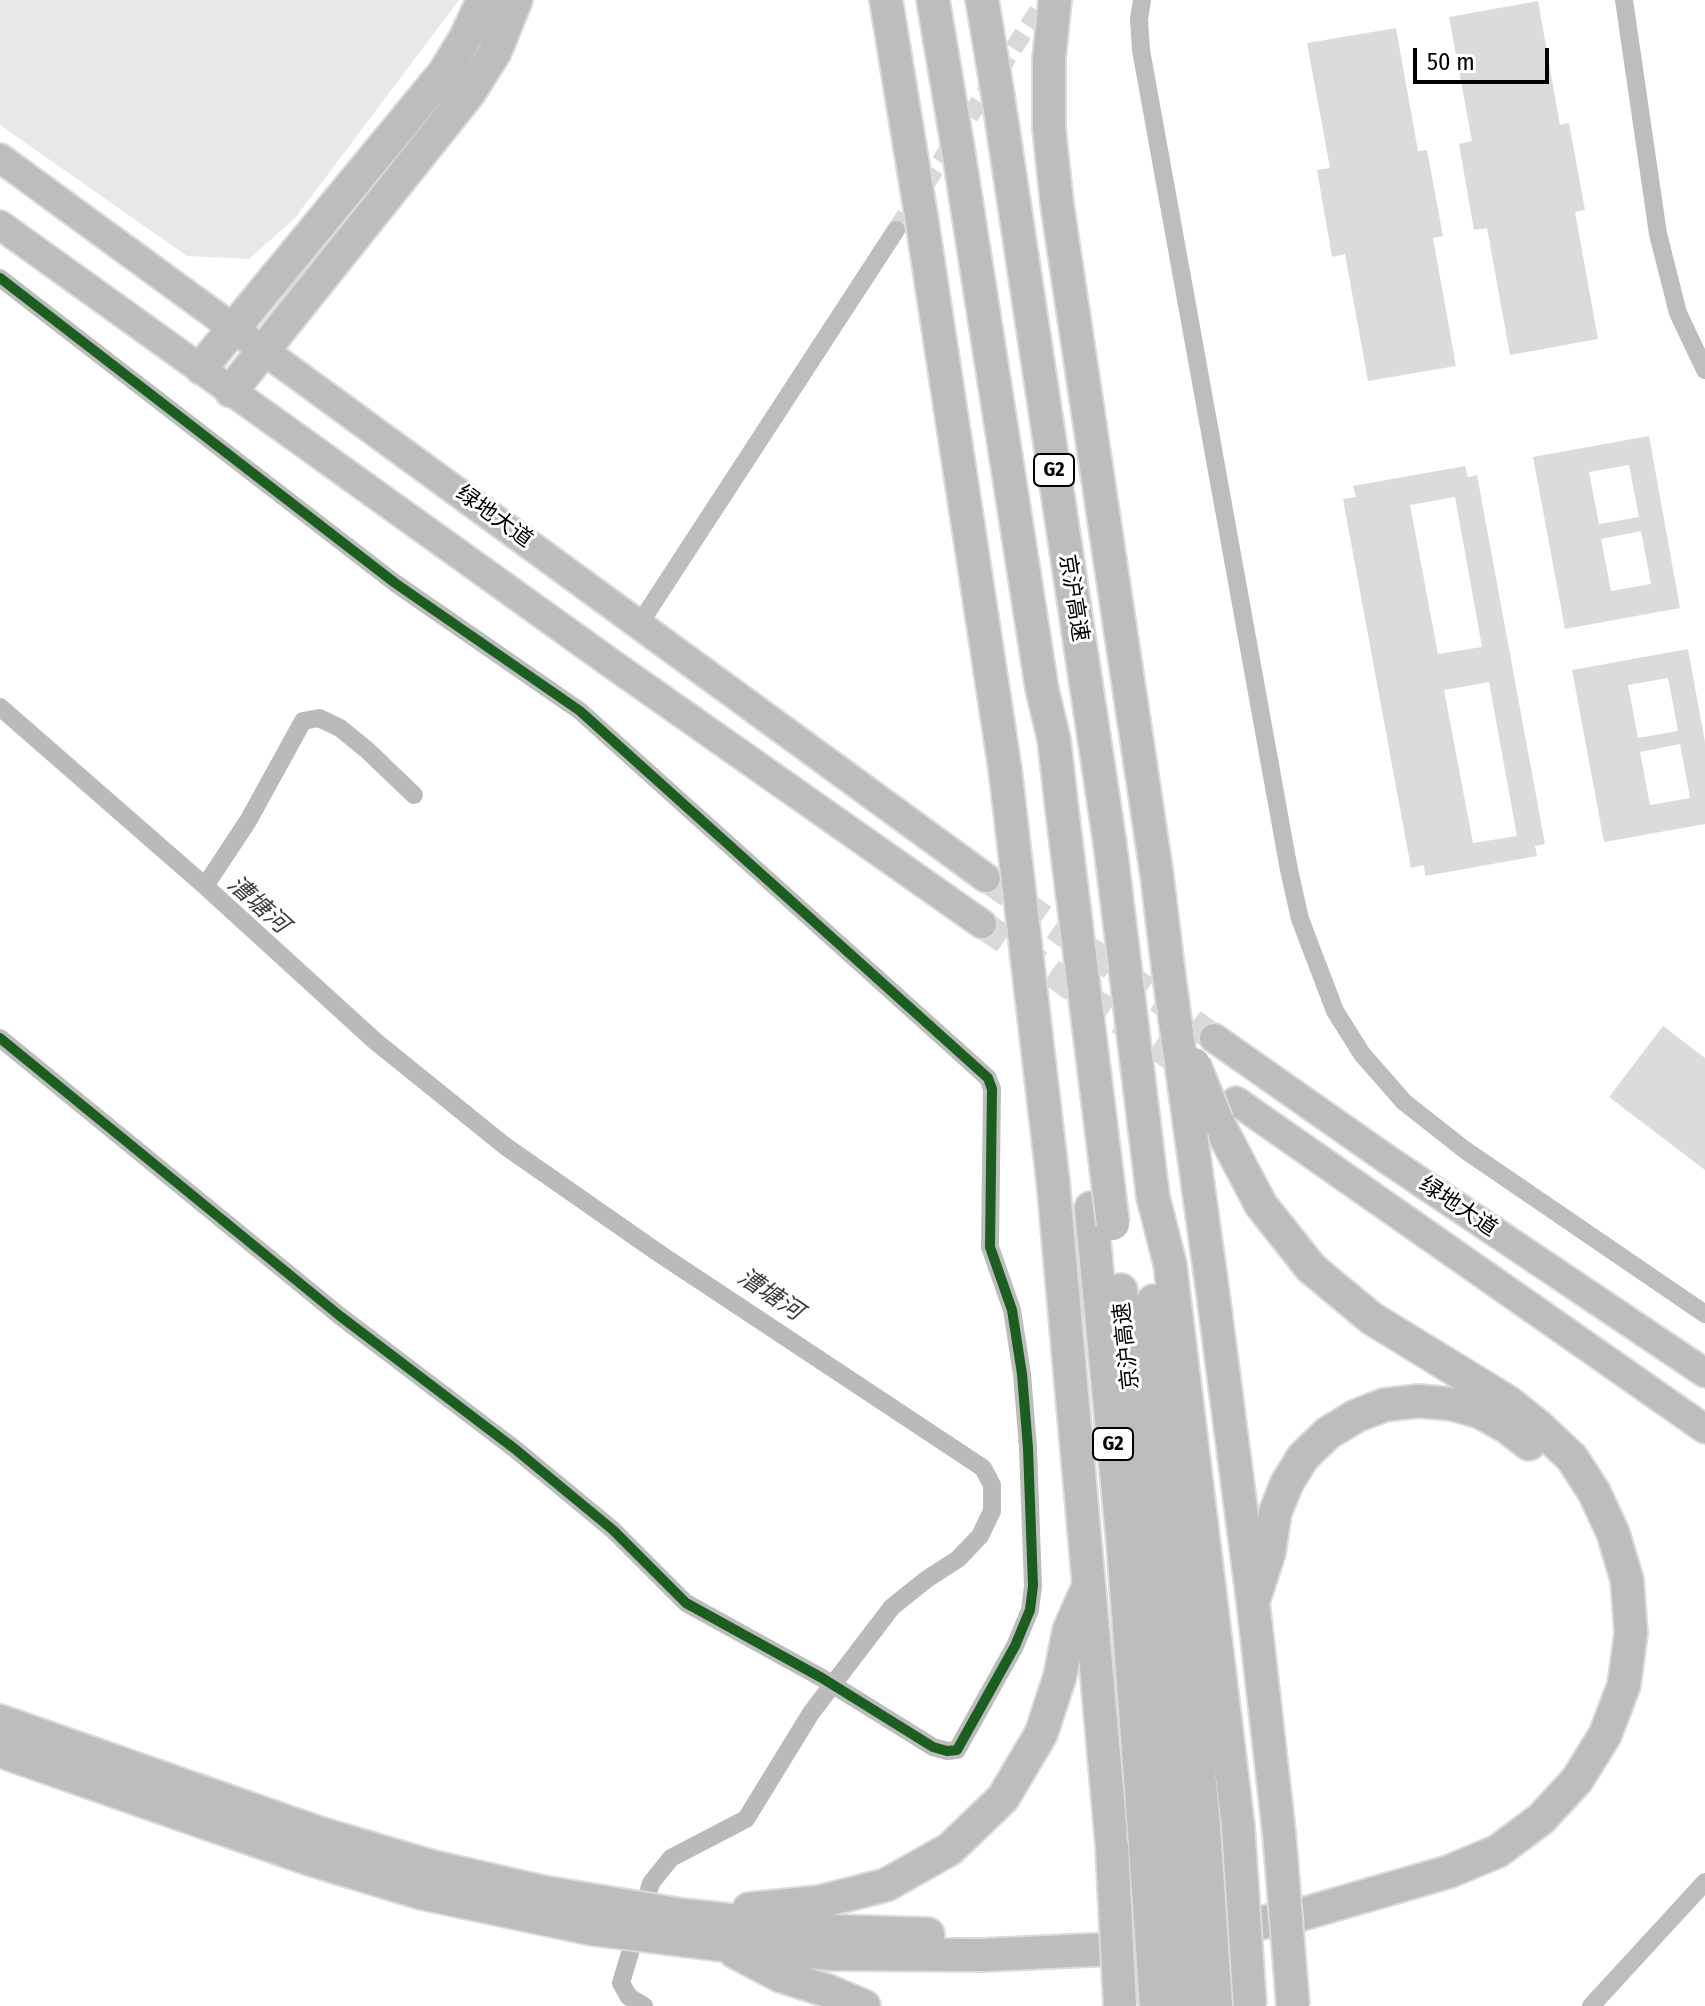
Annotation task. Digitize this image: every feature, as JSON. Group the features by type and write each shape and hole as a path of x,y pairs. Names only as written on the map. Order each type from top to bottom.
{"highway":[{"path":"201,368 444,73 466,37 483,0"},
{"path":"231,391 469,93 495,52 516,0"},
{"path":"886,0 913,166 908,222 1005,769 1053,1181 1112,1846 1120,2006"},
{"name":"京沪高速","path":"933,0 1042,689 1054,740 1053,804 1102,1216 1148,1541 1173,1829 1184,2006"},
{"name":"京沪高速","path":"982,0 1110,844 1159,1256 1178,1538 1173,1829 1156,2006"},
{"path":"1055,1 1049,73 1049,128 1056,189 1157,876 1213,1294 1279,1832 1293,2006"},
{"path":"722,1945 847,1955 982,1955 1136,1948 1299,1915 1448,1872 1498,1851 1541,1819 1577,1780 1605,1735 1624,1685 1631,1633 1627,1580 1613,1533 1594,1492 1572,1458 1538,1426 1508,1402 1411,1344 1340,1295 1303,1259 1261,1205 1210,1107 1183,1029 1169,976"},
{"name":"京沪高速","path":"1159,1256 1238,1826 1250,2006"},
{"path":"0,1721 309,1859 421,1893 678,1927 984,1935 1131,1926 1294,1897 1440,1855 1488,1834 1528,1806 1564,1768 1588,1725 1604,1680 1611,1632 1607,1585 1597,1544 1585,1516 1570,1491 1532,1446 1480,1412 1452,1404 1419,1401 1384,1405 1356,1416 1328,1433 1303,1457 1287,1483 1275,1513 1269,1553 1253,1602"},
{"path":"678,1927 819,1902 886,1885 950,1849 1003,1798 1041,1734 1060,1676 1069,1630 1090,1583"},
{"path":"0,1751 183,1801"},
{"name":"京沪高速","path":"1173,1829 1216,2006"},
{"path":"678,1927 722,1945 781,1976 864,2006"}],"main road":[{"name":"绿地大道","path":"0,158 986,878"},
{"path":"0,225 982,924"},
{"name":"绿地大道","path":"1214,1038 1388,1160 1705,1373"},
{"name":"绿地大道","path":"1236,1101 1705,1429"}],"street":[{"path":"1142,0 1139,19 1141,50 1289,870 1300,919 1335,1011 1362,1054 1404,1102 1465,1150 1705,1314"},
{"path":"1624,0 1658,234 1678,313 1705,370"},
{"path":"640,623 908,222"},
{"path":"0,278 395,583 580,711 988,1078 992,1089 990,1247 1012,1310 1022,1374 1034,1557 1030,1610 1015,1646 957,1750 933,1747 822,1678 686,1603 613,1530 515,1449 340,1316 0,1038"},
{"path":"1591,2006 1705,1882"}],"shaded area":[{"path":"0,0 459,0 295,218 249,259 187,256 0,125"}],"building":[{"path":"1538,1 1560,125 1569,123 1585,210 1575,212 1598,339 1510,355 1487,228 1474,230 1459,144 1472,141 1449,17"},
{"path":"1396,28 1418,151 1427,150 1443,236 1433,238 1456,366 1368,381 1345,254 1332,257 1317,170 1330,168 1307,43"},
{"path":"1649,436 1680,608 1565,629 1533,457","holes":["1629,465 1639,517 1599,524 1589,472","1641,531 1651,584 1611,591 1601,539"]},
{"path":"1465,466 1468,477 1477,475 1545,844 1535,846 1537,856 1425,876 1424,865 1411,868 1343,499 1356,497 1353,486","holes":["1455,497 1482,647 1438,654 1410,505","1489,682 1517,836 1473,843 1444,690"]},
{"path":"1688,649 1705,742 1705,824 1604,842 1572,670","holes":["1668,678 1678,731 1638,738 1628,685","1680,744 1690,798 1650,805 1640,752"]},
{"path":"1663,1026 1705,1058 1705,1170 1609,1097"}],"waterway":[{"name":"漕塘河","path":"0,707 205,886 375,1041 505,1146 660,1254 983,1468 992,1485 992,1511 980,1536 958,1559 892,1607 811,1713 746,1819 671,1858 651,1883 621,1983 629,1997 644,2006"},
{"path":"205,886 248,821 303,721 319,718 340,728 414,795"}],"tunnel":[{"path":"896,230 1045,0"},
{"path":"986,878 1214,1038"},
{"path":"982,924 1195,1073"}],"cycle path":[{"path":"0,278 395,583 580,711 988,1078 992,1089 990,1247 1012,1310 1022,1374 1033,1586 1030,1610 1015,1646 957,1750 933,1747 822,1678 686,1603 613,1530 515,1449 340,1316 0,1038"}]}
